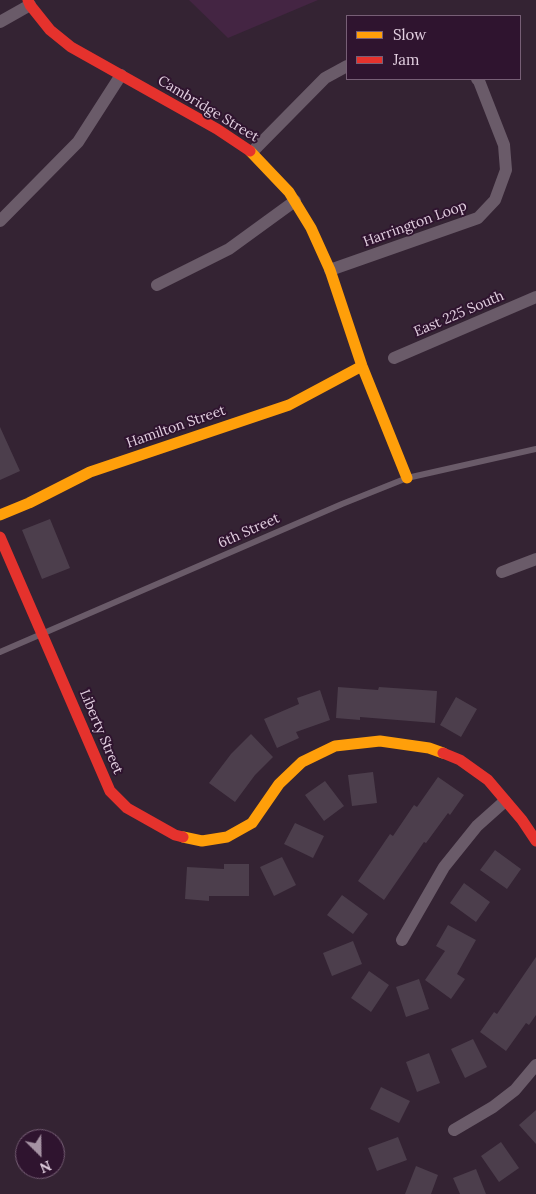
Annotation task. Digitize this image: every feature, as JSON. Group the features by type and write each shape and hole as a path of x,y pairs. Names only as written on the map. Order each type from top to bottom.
{"street":[{"path":"0,22 29,2"},
{"name":"Cambridge Street","path":"29,2 50,30 71,46 217,129 252,152 289,192 311,228 330,270 362,366 407,478"},
{"path":"252,152 325,78 346,67"},
{"path":"0,221 78,142 121,74"},
{"name":"Harrington Loop","path":"330,270 478,218 495,200 506,170 504,145 478,80"},
{"path":"157,285 229,249 295,201"},
{"name":"East 225 South","path":"394,358 536,297"},
{"name":"Hamilton Street","path":"0,515 29,503 90,472 289,405 362,366"},
{"name":"Liberty Street","path":"0,537 110,791 127,808 175,835 202,841 227,837 257,827 279,784 302,762 335,746 380,741 429,748 460,760 488,780 522,820 536,841"},
{"path":"502,572 536,559"},
{"path":"402,940 444,867 476,826 506,801"},
{"path":"454,1130 493,1107 514,1090 536,1065"}],"lane":[{"name":"6th Street","path":"0,652 333,508 407,478 536,449"}],"shaded area":[{"path":"189,0 318,0 228,38"}],"building":[{"path":"0,427 20,471 0,480"},
{"path":"50,519 70,568 42,579 22,530"},
{"path":"338,687 378,690 379,687 437,691 435,723 360,717 360,720 336,718"},
{"path":"320,690 330,720 296,732 299,738 277,748 264,719 299,704 297,698"},
{"path":"456,697 477,709 461,737 440,725"},
{"path":"251,734 273,757 255,775 235,802 209,783 231,754"},
{"path":"373,772 377,803 352,806 348,775"},
{"path":"438,777 464,795 450,815 448,813 426,843 424,842 384,900 358,881 390,834 393,836 414,805 417,807"},
{"path":"325,781 344,806 324,821 305,795"},
{"path":"295,823 324,836 313,858 284,844"},
{"path":"495,850 521,869 507,889 480,870"},
{"path":"282,857 296,885 274,896 260,867"},
{"path":"224,864 249,864 249,896 209,896 209,901 185,899 187,867 224,869"},
{"path":"464,883 490,902 476,922 450,903"},
{"path":"342,895 368,914 353,934 327,915"},
{"path":"448,925 476,940 457,974 465,979 451,999 425,980 445,951 436,946"},
{"path":"353,941 362,964 332,976 323,953"},
{"path":"536,957 536,1015 529,1025 526,1023 506,1051 480,1032 494,1012 497,1014"},
{"path":"369,971 389,985 371,1012 351,998"},
{"path":"419,979 429,1009 406,1017 396,987"},
{"path":"473,1039 487,1067 465,1078 451,1049"},
{"path":"429,1053 440,1083 417,1092 406,1062"},
{"path":"381,1087 410,1101 399,1123 370,1109"},
{"path":"536,1110 536,1144 519,1125"},
{"path":"398,1137 407,1160 377,1171 368,1148"},
{"path":"501,1142 519,1168 499,1182 481,1156"},
{"path":"416,1166 438,1175 431,1194 405,1194"},
{"path":"476,1169 486,1194 460,1194 453,1178"}],"traffic: slow":[{"path":"250,151 289,192 311,228 330,270 362,366 407,478"},
{"path":"0,515 29,503 90,472 289,405 362,366"},
{"path":"183,837 202,841 227,837 252,823 279,784 302,762 335,746 380,741 429,748 443,753"}],"traffic: jam":[{"path":"28,0 50,30 71,47 217,129 250,151"},
{"path":"0,537 110,791 127,808 175,835 183,837"},
{"path":"443,753 460,760 488,780 522,820 536,841"}]}
